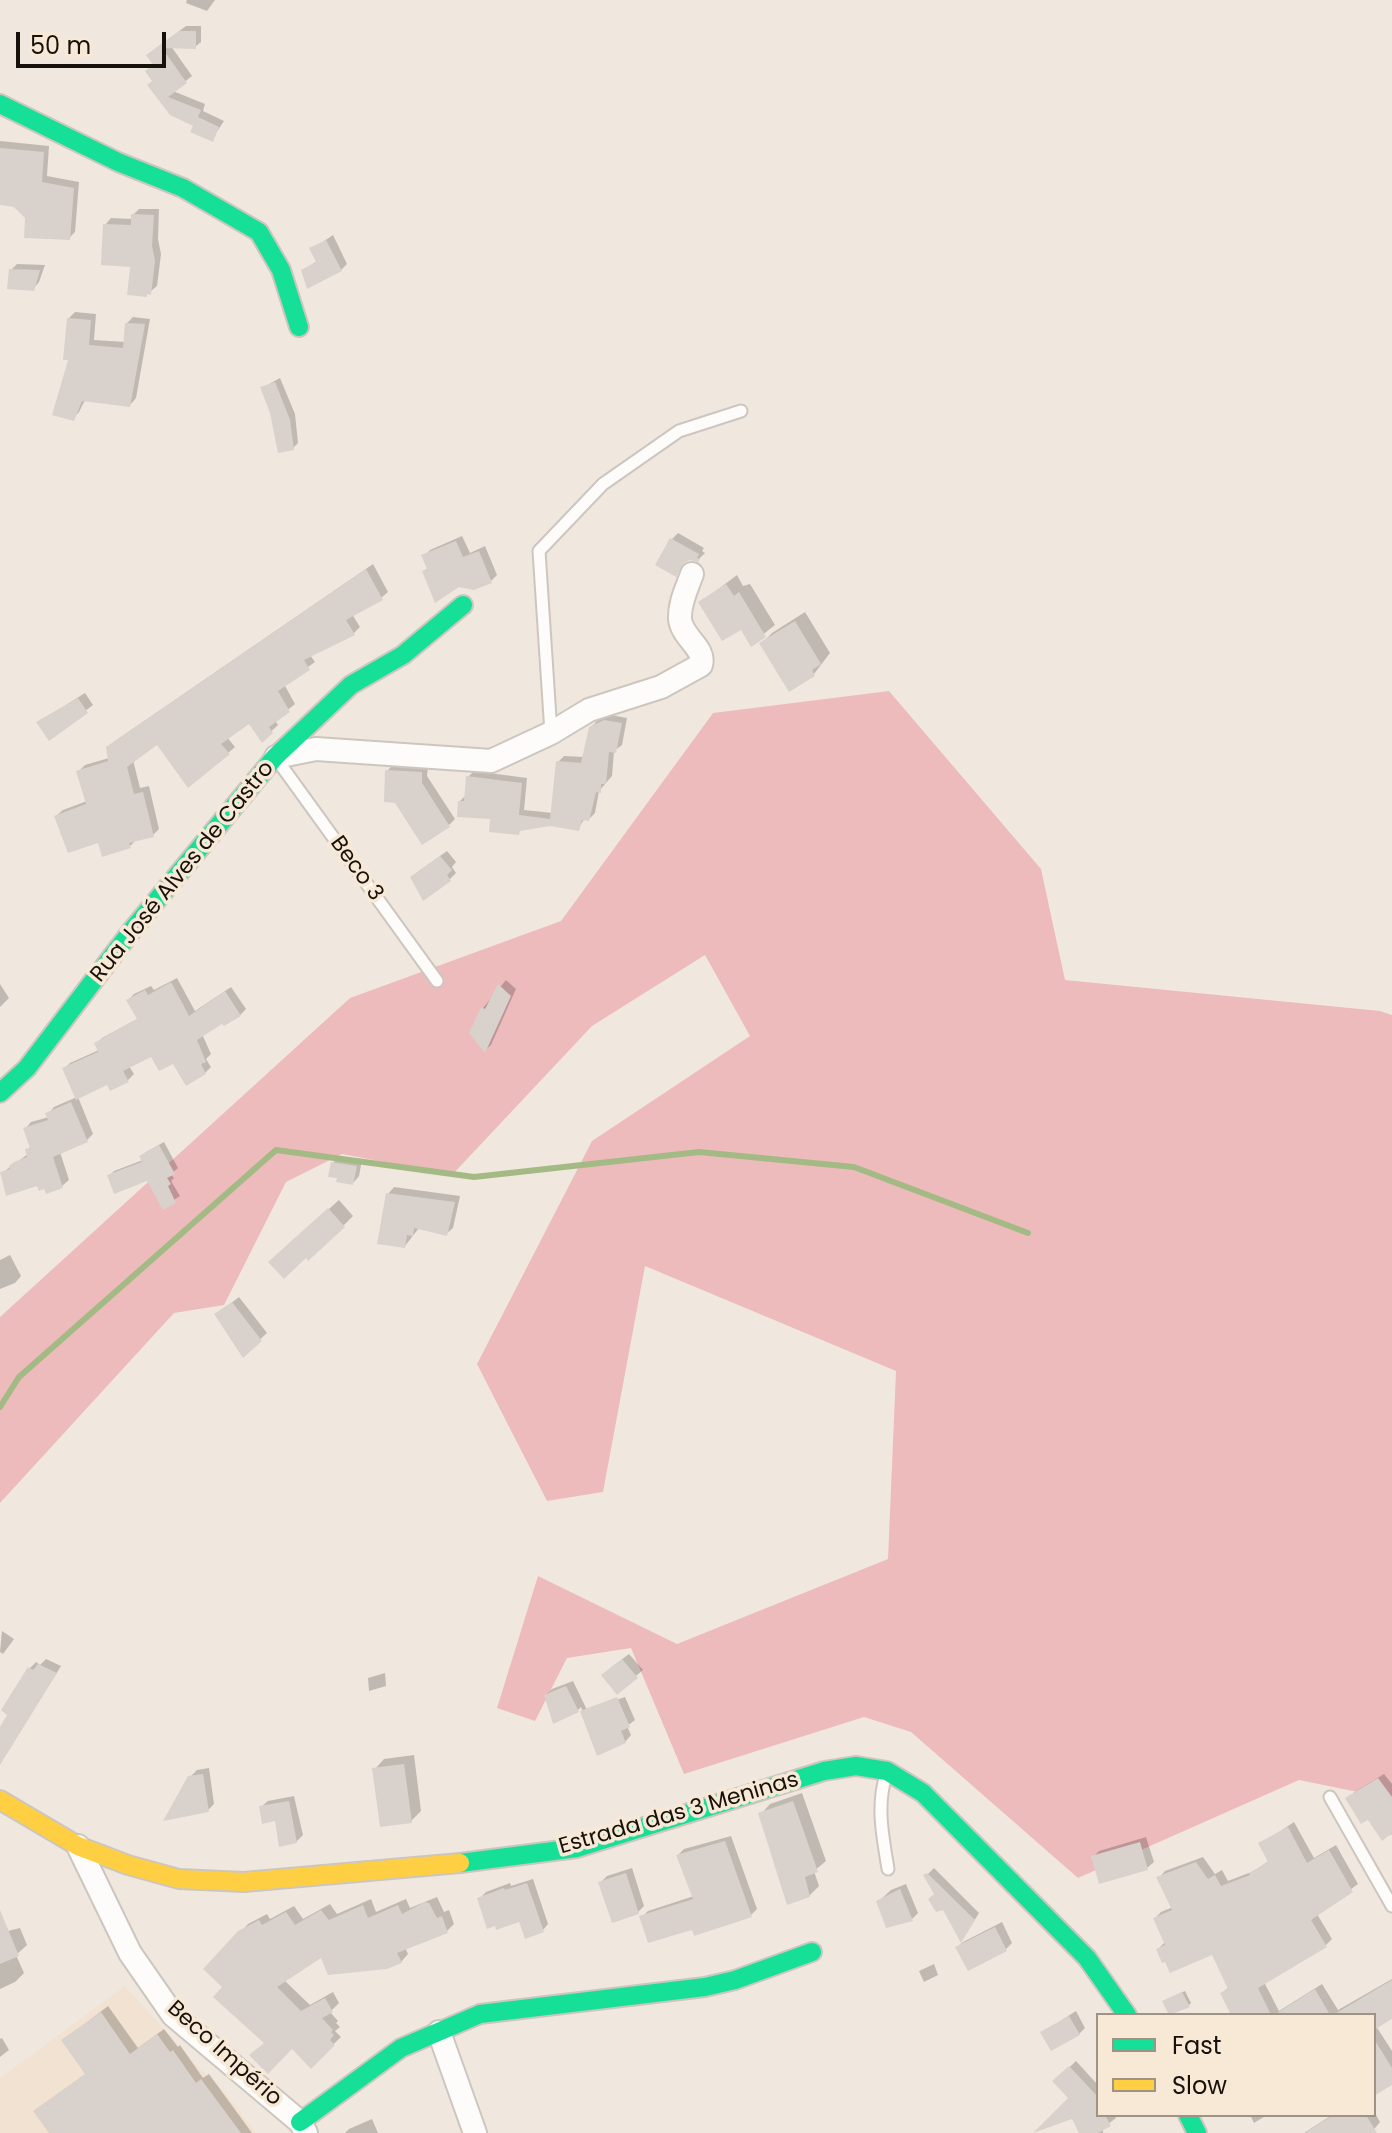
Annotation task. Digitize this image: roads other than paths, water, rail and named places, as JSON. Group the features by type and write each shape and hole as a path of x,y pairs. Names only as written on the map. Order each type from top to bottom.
{"street":[{"path":"0,104 118,162 183,188 259,232 281,270 299,327"},
{"name":"Rua José Alves de Castro","path":"0,1093 27,1068 142,917 275,757 316,749 491,761 551,733 589,710 661,687 701,665 701,653 690,642 680,618 692,574"},
{"path":"275,757 351,685 403,655 463,605"},
{"name":"Estrada das 3 Meninas","path":"0,1800 78,1846 128,1865 179,1879 244,1882 411,1869 577,1848 824,1771 856,1766 887,1771 923,1793 1087,1958 1126,2013"},
{"name":"Beco Império","path":"78,1846 130,1953 173,2015 303,2128"},
{"path":"303,2128 401,2048 480,2014 705,1987 735,1980 812,1952"},
{"path":"439,2032 475,2133"}],"lane":[{"path":"551,733 539,551 615,475 679,431 741,411"},
{"name":"Beco 3","path":"275,757 437,981"},
{"path":"887,1771 880,1797 880,1822 888,1869"},
{"path":"1330,1797 1392,1906"}],"waterway":[{"path":"0,1407 19,1377 276,1150 474,1177 699,1152 854,1167 1028,1233"}]}
